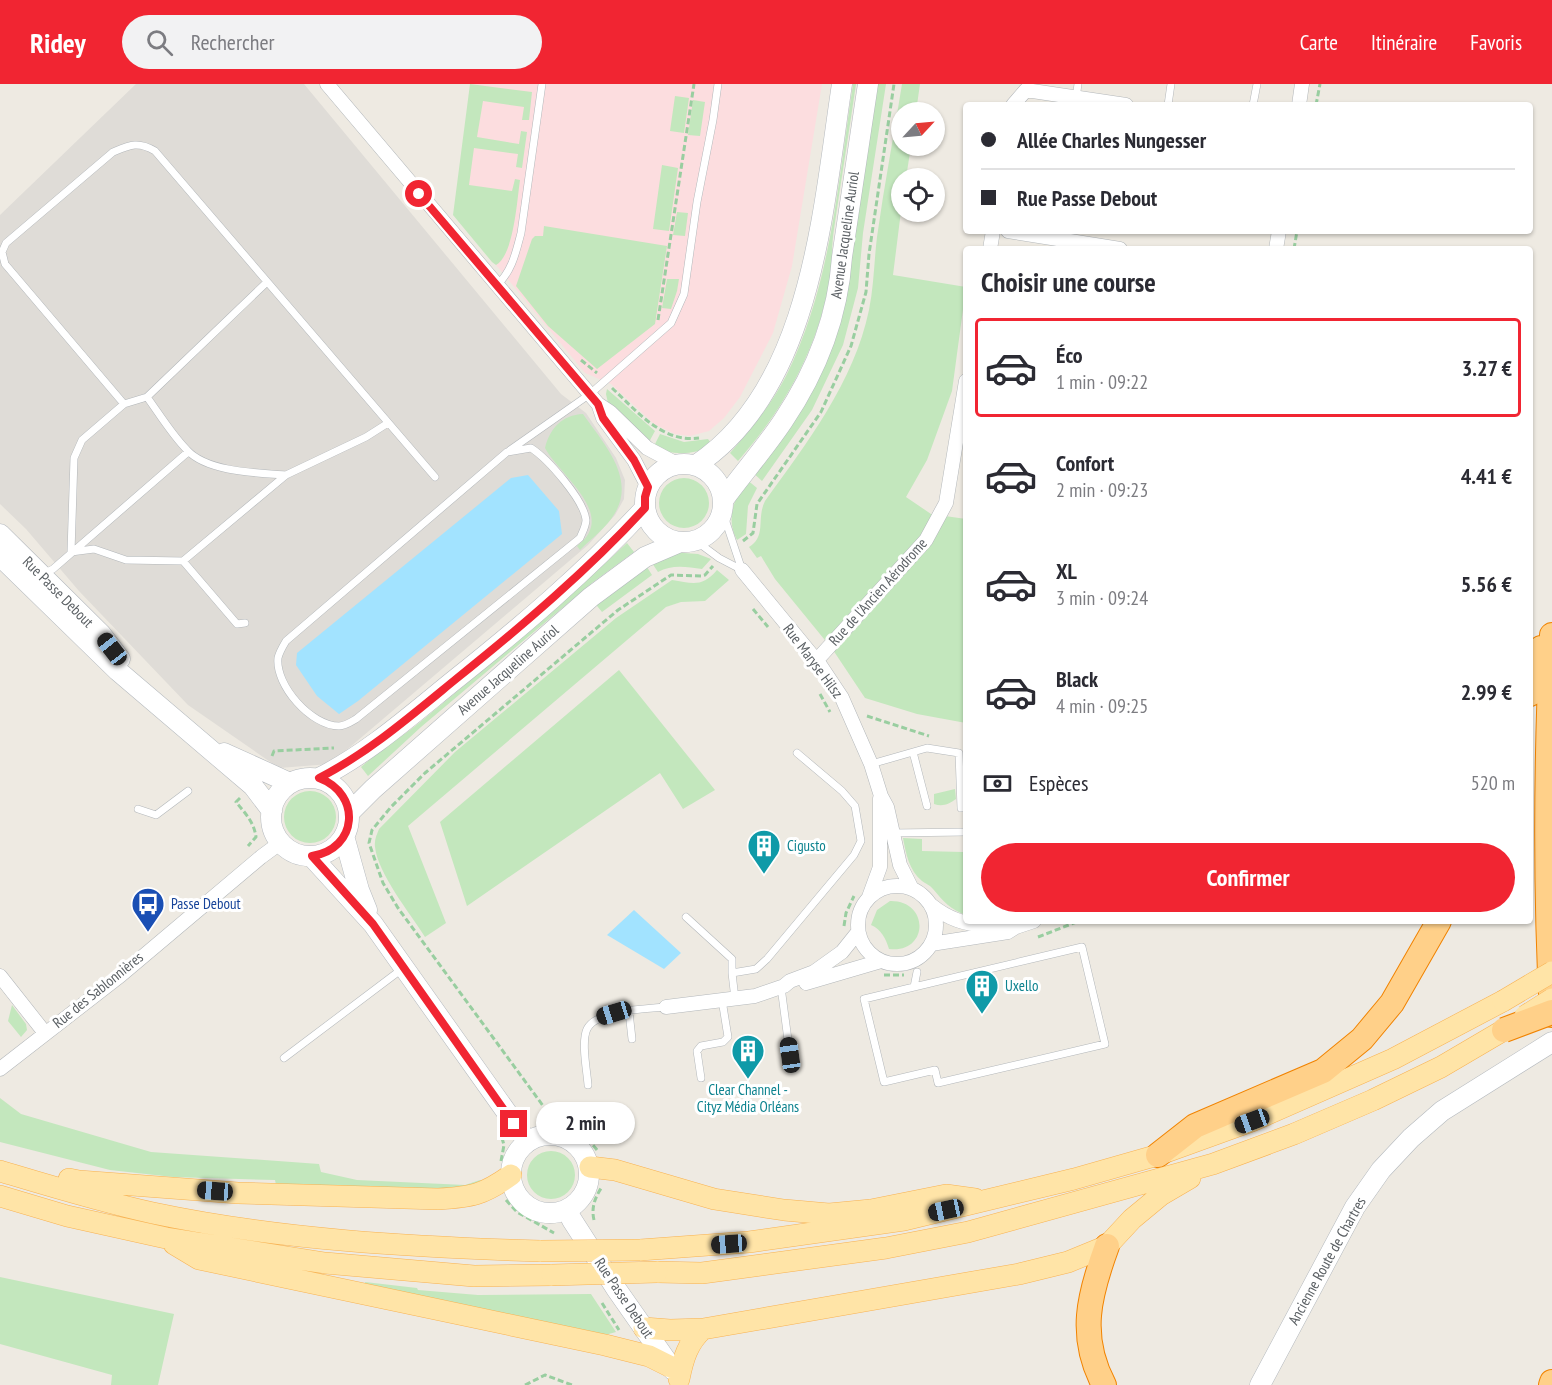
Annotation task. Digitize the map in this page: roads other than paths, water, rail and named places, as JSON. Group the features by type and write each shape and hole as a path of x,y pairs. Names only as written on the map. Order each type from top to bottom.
{"highway":[{"path":"1533,679 1538,654 1552,635"},
{"path":"1504,1030 1552,1013 1548,948 1546,833 1552,635"},
{"path":"1158,1155 1195,1126 1323,1071 1362,1039 1392,1003 1437,924"},
{"path":"1104,1385 1098,1375 1090,1345 1088,1314 1093,1284 1107,1246"}],"main road":[{"name":"Avenue Jacqueline Auriol","path":"686,464 719,447 746,417 772,376 791,339 801,309 819,235 842,84"},
{"name":"Avenue Jacqueline Auriol","path":"723,506 782,423 798,396 817,359 831,321 840,282 868,84"},
{"path":"686,464 704,468 718,481 723,506 717,525 708,535 688,541 671,540 657,531 647,516 645,497 648,487 660,472 686,464"},
{"name":"Avenue Jacqueline Auriol","path":"319,778 350,760 410,716 523,625 593,562 645,508"},
{"name":"Rue Passe Debout","path":"0,534 101,634 160,707 253,786 272,811"},
{"name":"Avenue Jacqueline Auriol","path":"349,813 373,789 591,597 645,557 688,541"},
{"name":"Rue Passe Debout","path":"1,556 48,583"},
{"name":"Rue Passe Debout","path":"207,745 290,783"},
{"path":"309,777 319,778 336,787 347,804 349,825 340,843 327,853 312,856 300,855 289,851 274,834 272,811 277,798 290,783 309,777"},
{"path":"344,836 359,890 373,924"},
{"path":"312,856 373,924 527,1142"},
{"path":"0,1171 153,1213 252,1230 387,1244 541,1251 640,1250 749,1242 828,1232 904,1220 988,1201 1158,1155 1252,1121 1393,1059 1503,1001 1552,972"},
{"path":"0,1196 67,1216 166,1238 325,1263 474,1276 702,1273 886,1248 968,1232 1213,1164 1294,1134 1373,1100 1441,1067 1552,999"},
{"name":"Ancienne Route de Chartres","path":"1260,1385 1354,1207 1381,1170 1442,1111 1552,1042"},
{"path":"0,1171 42,1171 79,1181 238,1193 438,1199 467,1197 491,1190 518,1150 539,1135 553,1134 566,1137 577,1144 585,1155 615,1170 714,1198 768,1208 829,1214 871,1210 946,1195 988,1201"},
{"path":"504,1171 519,1198 529,1207 540,1212 553,1213 567,1210 585,1194 594,1160"},
{"path":"613,1338 617,1342 641,1323 670,1330 703,1329 1019,1274 1068,1262 1107,1246 1132,1219 1161,1195 1213,1164"},
{"name":"Rue Passe Debout","path":"567,1210 678,1377"},
{"path":"166,1238 199,1259 613,1338 649,1356 678,1377 693,1337 703,1329"}],"street":[{"path":"327,84 594,399 647,448 686,464"},
{"path":"1299,102 1302,84"},
{"path":"1016,102 1026,90 1077,91 1116,102"},
{"path":"1027,234 1101,246"},
{"path":"594,399 603,418 634,460 648,487"},
{"name":"Rue de l'Ancien Aérodrome","path":"816,661 932,531 946,502 963,399"},
{"name":"Rue Maryse Hilsz","path":"742,570 816,661 842,698 887,807 900,865 912,889"},
{"name":"Rue Maryse Hilsz","path":"869,897 880,867 881,796"},
{"name":"Rue des Sablonnières","path":"0,1069 121,975 280,843"},
{"path":"929,902 934,912 935,934 924,953 914,960 892,964 881,961 870,954 858,932 860,913 869,897 889,886 912,889 929,902 944,915 963,921"},
{"path":"980,924 996,924"},
{"path":"1008,924 1016,927"},
{"path":"931,944 1008,932 1025,924"},
{"path":"666,1007 755,996 783,987 790,981 814,972 842,952 858,932"},
{"path":"783,987 791,988 881,961"},
{"path":"0,976 45,1033"}],"lane":[{"path":"496,286 505,278 516,255 542,84"},
{"path":"507,452 531,448 542,455 580,503 586,522 580,538 356,719 341,726 325,724 309,715 294,699 280,676 278,657 286,641 507,452 594,399 605,381 671,324 681,304 718,84"},
{"path":"1168,102 1171,84"},
{"path":"1254,102 1257,84"},
{"path":"124,404 4,264 2,252 6,243 113,152 130,145 144,145 154,151 435,477"},
{"path":"71,552 74,458 82,441 124,404 147,398 267,282"},
{"path":"147,398 188,452 219,468 286,475"},
{"path":"71,552 94,549 126,560 183,561 286,475 366,437 388,423"},
{"path":"1,556 33,578 48,583 71,552 188,452"},
{"path":"723,506 742,570"},
{"path":"688,541 742,570"},
{"path":"183,561 237,624 245,623"},
{"path":"871,764 927,748 959,753 961,808 963,808"},
{"path":"913,752 927,806"},
{"path":"732,973 756,969 767,959 854,855 861,841 855,806 842,791 796,753"},
{"path":"138,809 156,815 188,791"},
{"path":"893,833 963,832"},
{"path":"686,917 732,959 728,1036 723,1042 701,1046 697,1051 700,1078"},
{"path":"1082,947 1105,1044 938,1083 935,1070 884,1082 864,999 914,987 1082,947"},
{"path":"284,1058 404,968"},
{"path":"914,987 917,972"},
{"path":"783,987 790,1055"},
{"path":"588,1085 585,1043 587,1029 596,1019 666,1007"},
{"path":"629,1012 632,1039"}],"water":[{"path":"528,475 559,511 562,534 358,701 339,714 317,696 296,665 297,653 511,478"},
{"path":"634,910 681,953 664,969 607,935"}],"place":[{"name":"Cigusto","path":"764,875"},
{"name":"Passe Debout","path":"148,933"},
{"name":"Uxello","path":"982,1015"},
{"name":"Clear Channel - Cityz Média Orléans","path":"748,1080"}]}
